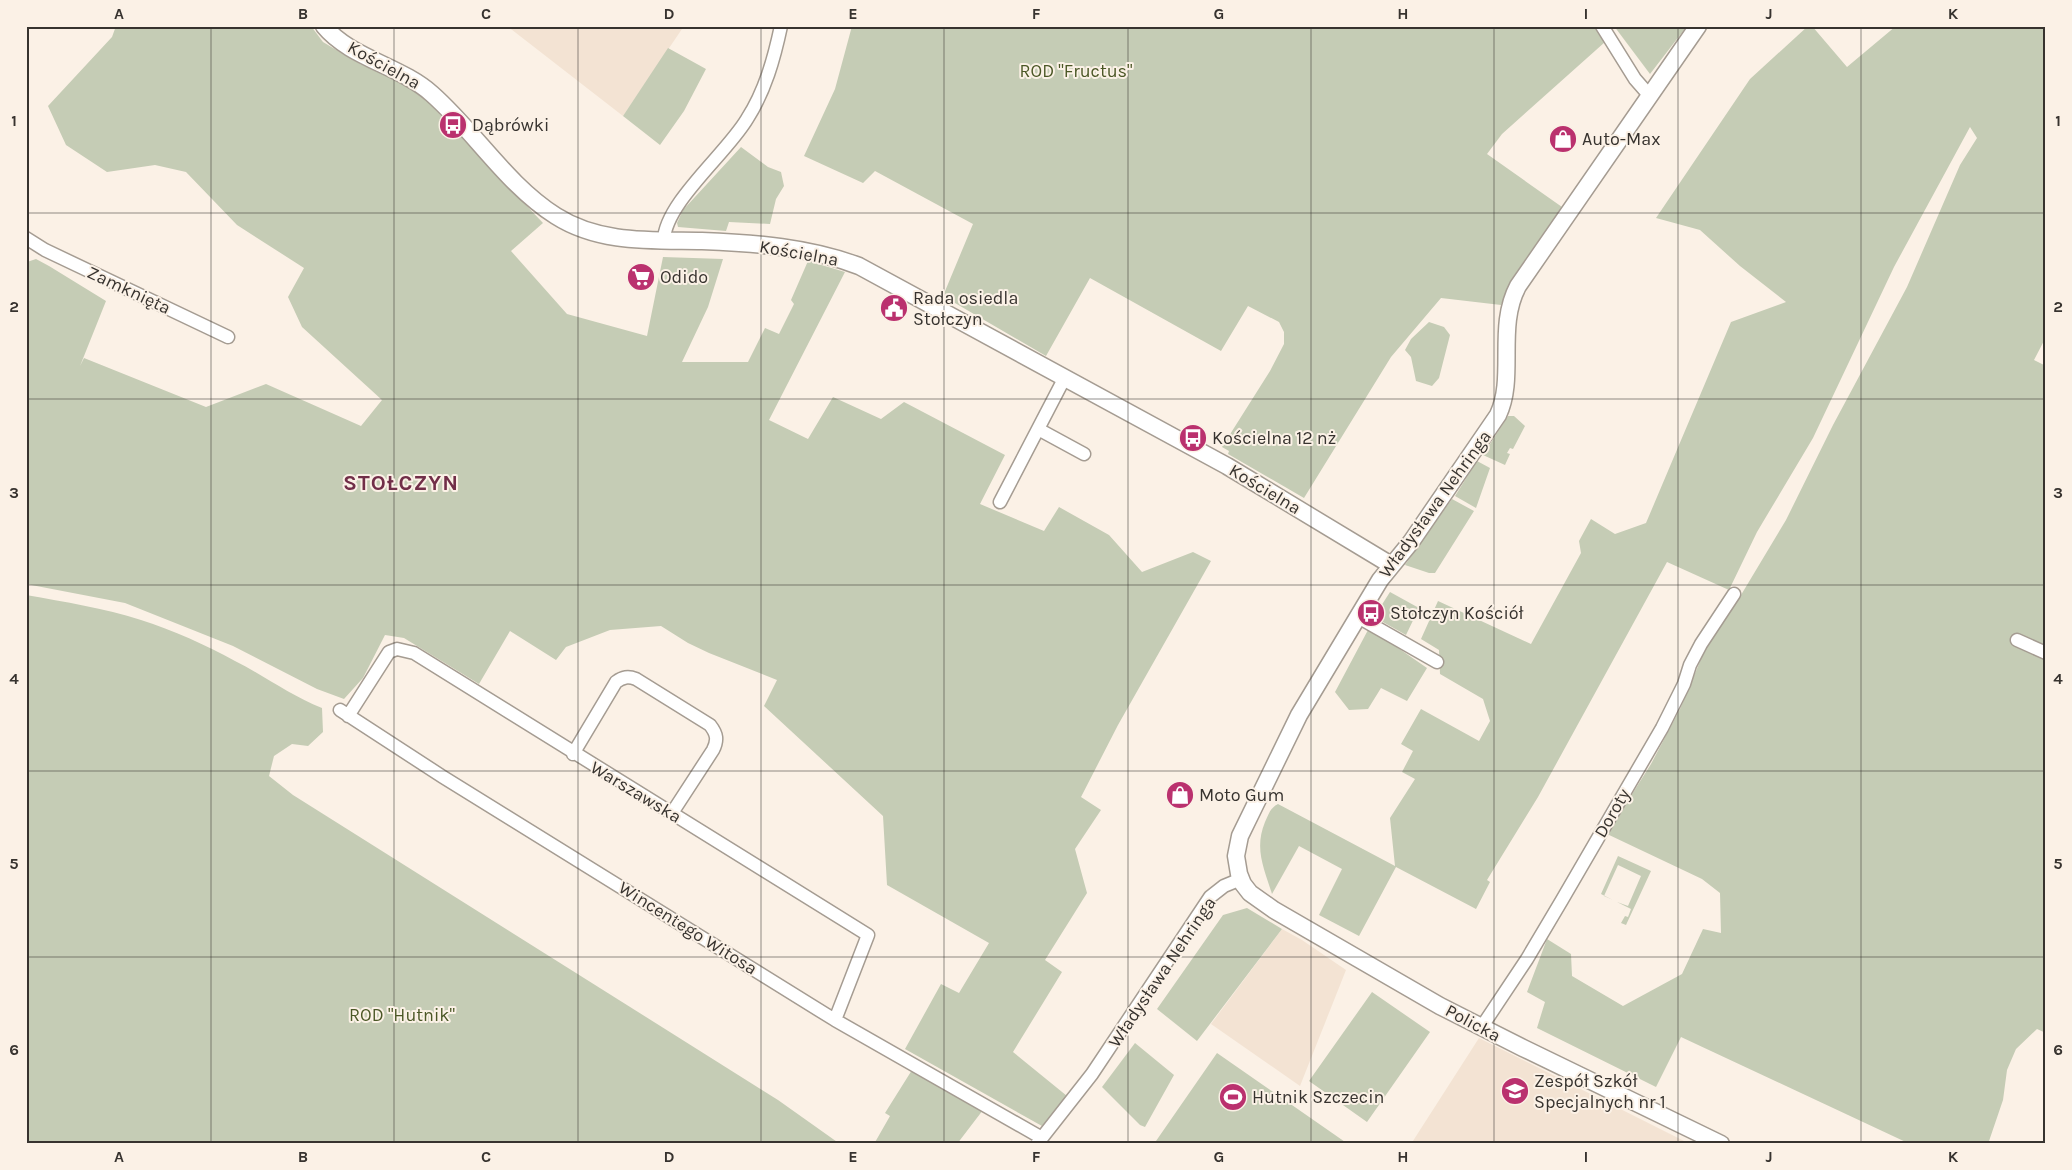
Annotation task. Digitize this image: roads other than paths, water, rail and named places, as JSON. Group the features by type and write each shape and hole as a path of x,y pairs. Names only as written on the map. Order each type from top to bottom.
{"street":[{"name":"Kościelna","path":"324,26 350,47 412,79 433,94 533,200 556,216 580,229 602,236 761,245 832,256 882,277 1064,379 1227,466 1391,565"},
{"path":"664,240 667,223 678,204 737,134 756,106 769,72 781,26"},
{"path":"1602,26 1635,79 1649,95"},
{"name":"Władysława Nehringa","path":"1040,1141 1092,1074 1210,897 1224,886 1241,879 1236,856 1240,836 1299,715 1391,565 1417,533 1500,412 1504,390 1508,315 1518,286 1698,26"},
{"name":"Zamknięta","path":"28,244 228,337"},
{"path":"1000,502 1064,379"},
{"path":"1038,429 1084,454"},
{"name":"Doroty","path":"1482,1028 1527,959 1662,728 1701,644 1734,594"},
{"path":"1358,617 1437,662"},
{"path":"2017,640 2046,653"},
{"name":"Warszawska","path":"344,713 388,652 397,649 406,650 868,935 836,1020"},
{"path":"573,754 616,682 621,678 629,677 636,679 710,725 716,732 717,742 713,750 672,813"},
{"name":"Wincentego Witosa","path":"344,713 836,1020 1040,1141"},
{"name":"Policka","path":"1241,879 1254,897 1279,913 1482,1028 1720,1144"}],"place":[{"name":"Dąbrówki","path":"453,125"},
{"name":"Auto-Max","path":"1563,139"},
{"name":"Odido","path":"641,277"},
{"name":"Rada osiedla Stołczyn","path":"894,308"},
{"name":"Kościelna 12 nż","path":"1193,438"},
{"name":"Stołczyn Kościół","path":"1371,613"},
{"name":"Moto Gum","path":"1180,795"},
{"name":"Zespół Szkół Specjalnych nr 1","path":"1515,1091"},
{"name":"Hutnik Szczecin","path":"1233,1097"}],"district":[{"name":"STOŁCZYN","path":"401,483"}],"park label":[{"name":"ROD \"Fructus\"","path":"1076,71"},
{"name":"ROD \"Hutnik\"","path":"402,1015"}]}
